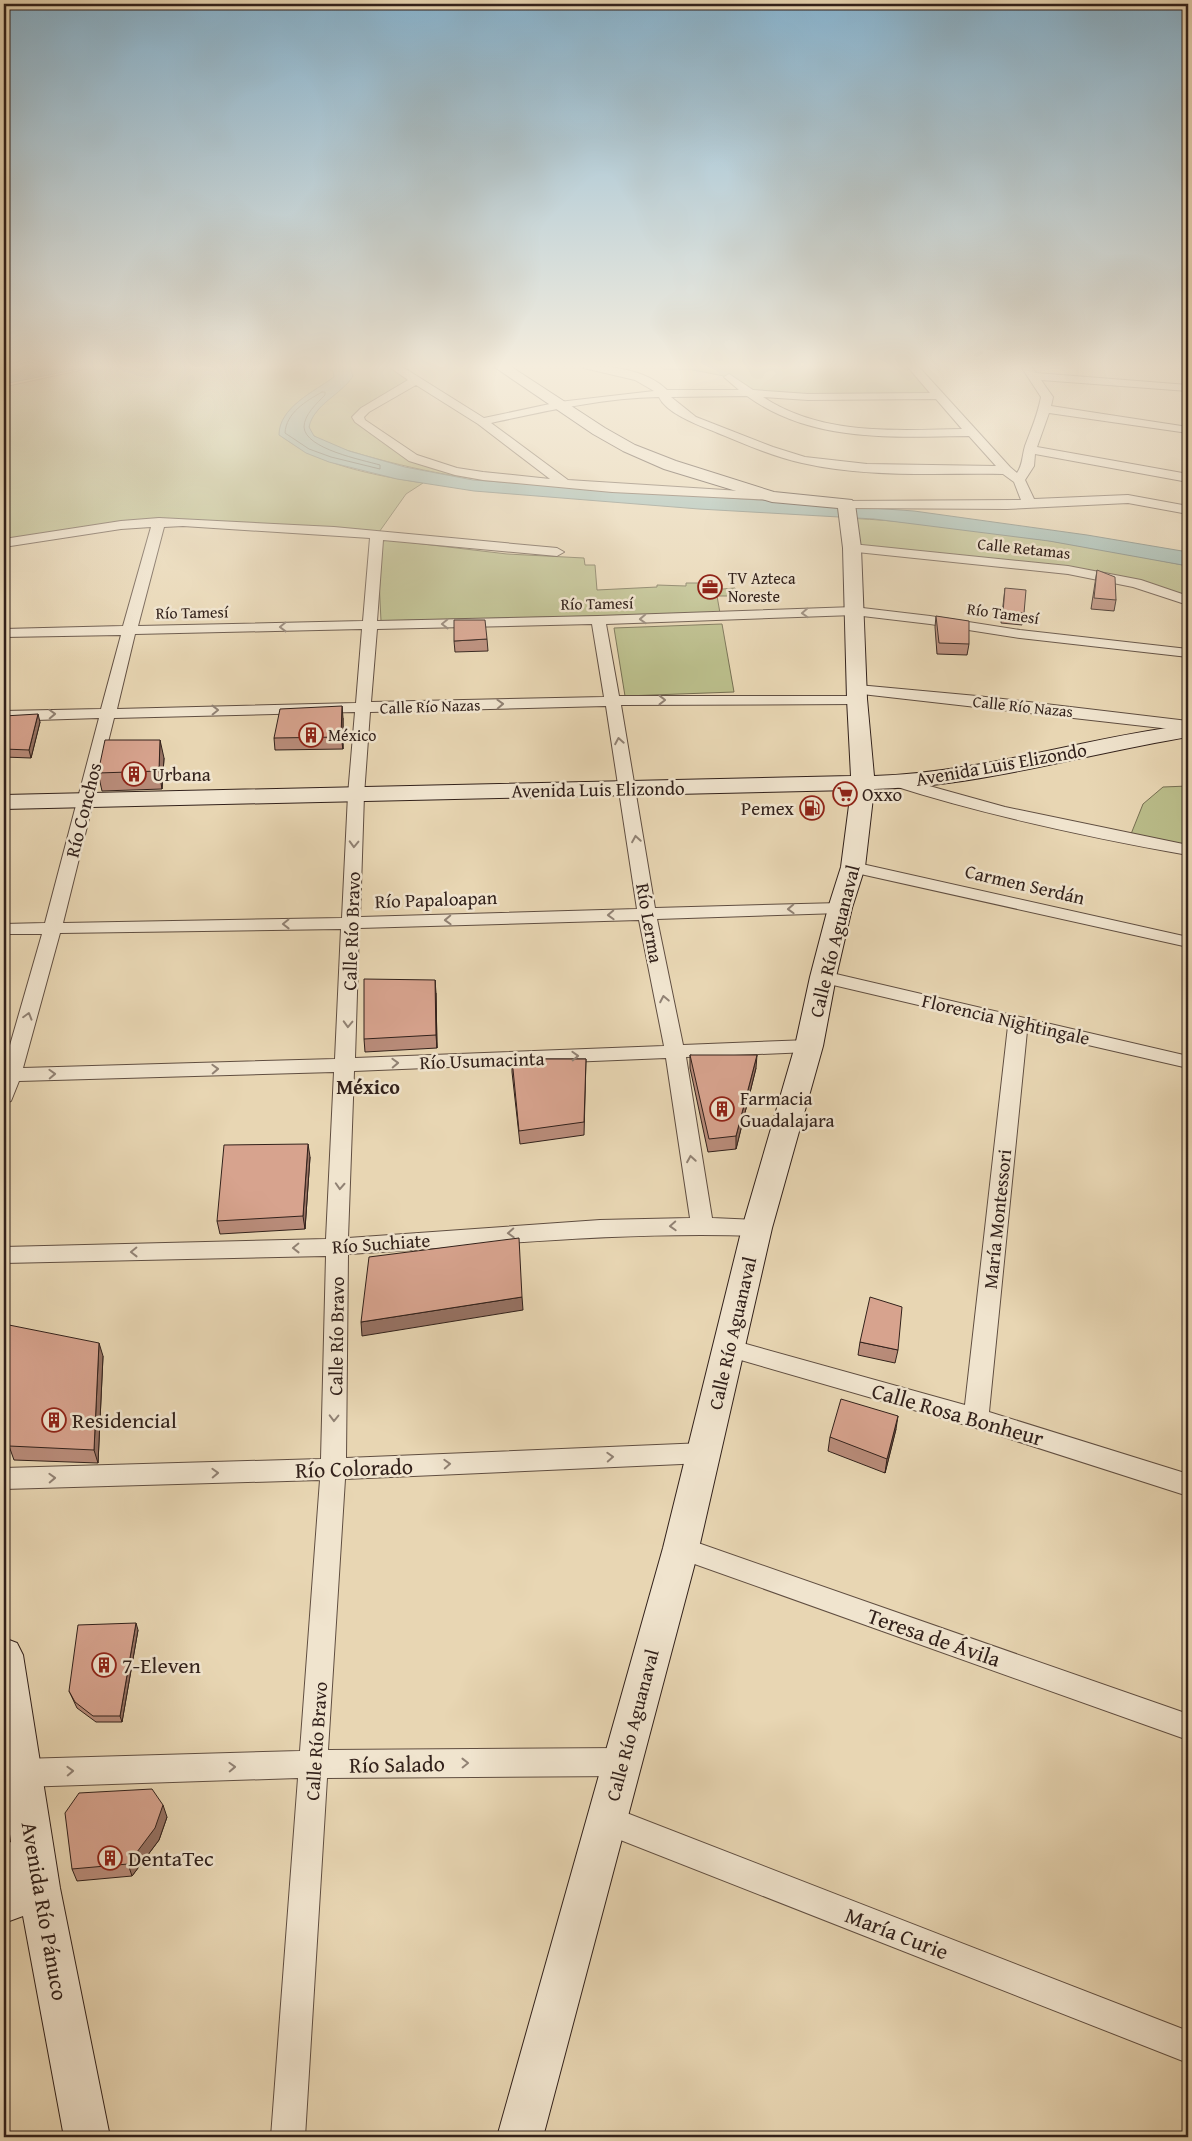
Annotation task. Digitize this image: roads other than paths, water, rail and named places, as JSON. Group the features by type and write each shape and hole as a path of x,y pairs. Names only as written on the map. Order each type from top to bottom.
{"street":[{"path":"440,466 483,476 565,484 772,497 846,509 1007,505 1030,502 1128,499 1188,510"},
{"path":"541,466 565,484"},
{"path":"675,466 698,475 772,497"},
{"path":"851,466 867,468 1006,470"},
{"path":"1002,466 1019,480 1030,502"},
{"path":"1019,480 1028,466"},
{"path":"1117,466 1188,478"},
{"path":"1128,499 1153,473"},
{"name":"Calle Río Aguanaval","path":"520,2137 681,1548 757,1228 809,1046 823,977 840,908 853,867 863,784 857,695 852,548 846,509"},
{"path":"4,543 108,527 160,522 249,525 557,552"},
{"name":"Río Conchos","path":"4,1096 7,1075 52,928 87,800 128,631 160,522"},
{"name":"Calle Río Bravo","path":"288,2137 333,1469 337,1247 356,795 377,535"},
{"name":"Calle Retamas","path":"852,548 1068,570 1136,583 1188,601"},
{"name":"Río Tamesí","path":"4,633 598,620 854,611 930,620 1020,634 1188,653"},
{"name":"Río Lerma","path":"598,620 628,788 647,913 675,1052 702,1225"},
{"name":"Calle Río Nazas","path":"4,716 857,695 986,702 1188,726"},
{"name":"Avenida Luis Elizondo","path":"4,802 897,782 944,778 1090,747 1188,731"},
{"path":"897,782 972,804 1188,850"},
{"name":"Carmen Serdán","path":"853,867 1188,942"},
{"name":"Río Papaloapan","path":"4,929 352,923 840,908"},
{"name":"Florencia Nightingale","path":"823,977 1188,1062"},
{"name":"María Montessori","path":"976,1418 1018,1021"},
{"name":"Río Usumacinta","path":"7,1075 346,1065 809,1046"},
{"name":"Río Suchiate","path":"4,1255 337,1247 504,1234 702,1225 757,1228"},
{"name":"Calle Rosa Bonheur","path":"728,1348 976,1418 1188,1485"},
{"name":"Río Colorado","path":"4,1479 333,1469 704,1452"},
{"name":"Teresa de Ávila","path":"681,1548 1188,1727"},
{"name":"Avenida Río Pánuco","path":"4,1655 21,1773 20,1877 86,2137"},
{"name":"Río Salado","path":"21,1773 314,1764 622,1762"},
{"name":"María Curie","path":"606,1820 1188,2047"}],"water":[{"path":"345,466 401,466 473,480 914,511 1087,535 1188,552 1188,566 1049,541 874,519 699,509 474,491 397,479"}],"place":[{"name":"TV Azteca Noreste","path":"710,587"},
{"name":"México","path":"311,735"},
{"name":"Urbana","path":"134,774"},
{"name":"Oxxo","path":"845,794"},
{"name":"Pemex","path":"812,808"},
{"name":"Farmacia Guadalajara","path":"722,1109"},
{"name":"Residencial","path":"54,1420"},
{"name":"7-Eleven","path":"104,1665"},
{"name":"DentaTec","path":"110,1858"}],"district":[{"name":"México","path":"368,1086"}]}
